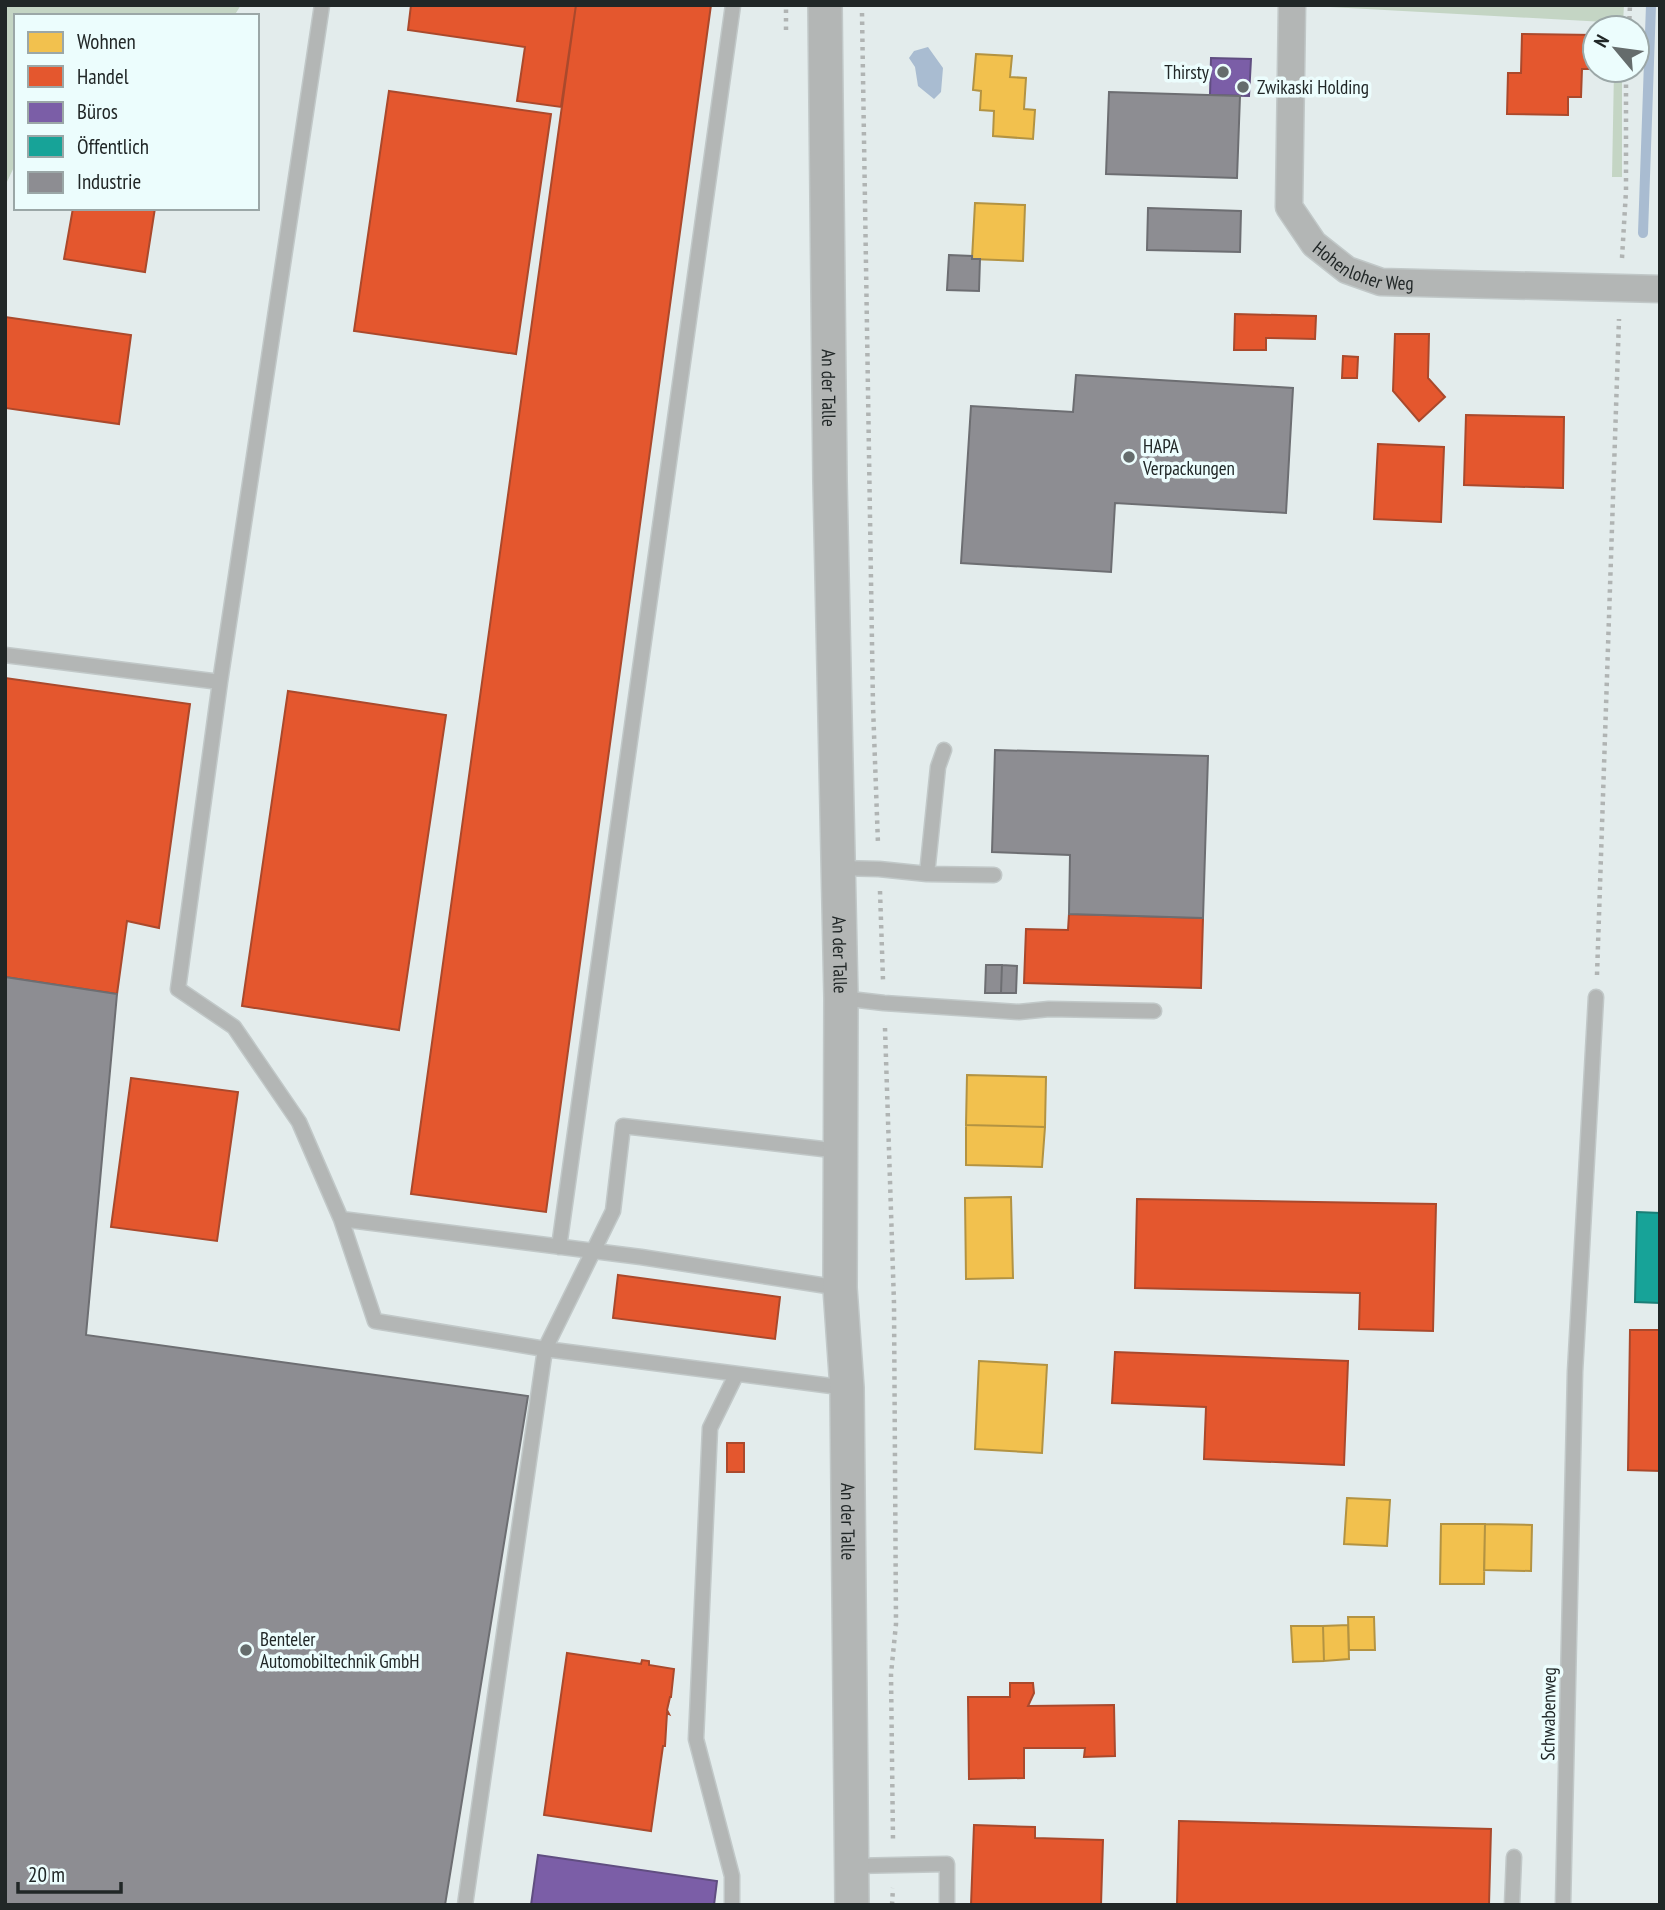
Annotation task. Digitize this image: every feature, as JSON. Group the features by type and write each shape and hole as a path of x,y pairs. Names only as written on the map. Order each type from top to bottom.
{"street":[{"name":"An der Talle","path":"825,5 841,998 840,1288 846,1388 852,1905"},
{"name":"Hohenloher Weg","path":"1292,5 1289,207 1314,244 1347,270 1381,282 1660,289"}],"lane":[{"path":"322,5 220,682 178,989 234,1027 299,1122 341,1219 375,1321 545,1349 846,1388"},
{"path":"559,1247 733,5"},
{"path":"5,655 220,682"},
{"path":"927,874 938,767 944,750"},
{"path":"837,868 994,875"},
{"name":"Schwabenweg","path":"1563,1905 1575,1372 1596,997"},
{"path":"841,998 1020,1012 1049,1009 1154,1011"},
{"path":"465,1905 545,1349 612,1211 623,1126 840,1152"},
{"path":"341,1219 593,1251 840,1288"},
{"path":"732,1905 732,1876 696,1739 710,1428 736,1375"},
{"path":"1512,1905 1514,1857"},
{"path":"851,1866 947,1864 947,1905"}],"path":[{"path":"786,5 786,30"},
{"path":"862,5 873,706 894,1303 896,1624 891,1674 894,1865 892,1905"},
{"path":"1596,997 1620,288 1626,191 1626,84"}],"green space":[{"path":"5,5 241,5 235,14 14,14 14,167 5,186"},
{"path":"1624,5 1624,14 1581,14 1581,21 1330,7"},
{"path":"1614,84 1622,84 1622,177 1612,177"}],"water":[{"path":"928,47 943,68 941,92 934,99 918,86 915,67 909,58 914,51"}],"building: Wohnen":[{"path":"976,54 1012,56 1010,77 1026,78 1024,109 1035,110 1033,139 993,136 994,111 980,110 981,91 973,90"},
{"path":"975,203 1025,205 1023,261 972,259"},
{"path":"967,1075 1046,1077 1045,1127 966,1125"},
{"path":"966,1125 1045,1127 1042,1167 966,1165"},
{"path":"1011,1197 1013,1278 966,1279 965,1198"},
{"path":"979,1361 1047,1365 1042,1453 975,1449"},
{"path":"1347,1498 1390,1500 1387,1546 1344,1544"},
{"path":"1441,1524 1485,1524 1484,1584 1440,1584"},
{"path":"1485,1524 1532,1525 1531,1571 1484,1570"},
{"path":"1348,1617 1374,1617 1375,1650 1349,1650"},
{"path":"1348,1625 1349,1659 1324,1661 1323,1626"},
{"path":"1291,1626 1323,1626 1324,1661 1293,1662"}],"building: Handel":[{"path":"411,5 576,5 561,107 517,101 525,47 408,30"},
{"path":"576,5 711,5 546,1212 411,1194"},
{"path":"1522,34 1581,35 1581,97 1568,97 1568,115 1507,114 1508,73 1521,73"},
{"path":"389,91 551,114 516,354 354,331"},
{"path":"73,210 155,210 145,272 64,259"},
{"path":"1235,314 1316,316 1315,339 1266,338 1266,350 1234,350"},
{"path":"5,317 131,335 119,424 5,408"},
{"path":"1395,334 1429,334 1428,378 1445,397 1419,421 1393,391"},
{"path":"1343,356 1358,357 1357,378 1342,378"},
{"path":"1466,415 1564,417 1563,488 1464,485"},
{"path":"1378,444 1444,447 1441,522 1374,519"},
{"path":"5,678 190,704 159,928 127,921 117,994 5,977"},
{"path":"288,691 446,715 399,1030 242,1006"},
{"path":"1069,914 1203,918 1201,988 1024,983 1026,929 1068,930"},
{"path":"131,1078 238,1092 217,1241 111,1227"},
{"path":"1137,1199 1436,1204 1433,1331 1359,1329 1360,1293 1135,1288"},
{"path":"618,1275 780,1297 775,1339 613,1318"},
{"path":"1630,1330 1660,1330 1660,1471 1628,1470"},
{"path":"1115,1352 1348,1361 1344,1465 1204,1459 1206,1407 1112,1403"},
{"path":"727,1443 744,1443 744,1472 727,1472"},
{"path":"567,1653 641,1664 642,1660 649,1661 649,1665 674,1669 651,1831 544,1815"},
{"path":"1010,1683 1033,1683 1034,1693 1028,1706 1114,1705 1115,1756 1084,1757 1085,1748 1024,1748 1024,1778 969,1779 968,1697 1010,1697"},
{"path":"1179,1821 1491,1829 1489,1905 1177,1905"},
{"path":"974,1825 1035,1827 1035,1838 1103,1840 1101,1905 971,1905"}],"building: Büros":[{"path":"1211,58 1251,59 1249,96 1210,95"},
{"path":"538,1855 717,1881 714,1905 531,1905"}],"building: Öffentlich":[{"path":"1637,1212 1660,1213 1660,1303 1635,1302"}],"building: Industrie":[{"path":"1109,92 1240,96 1237,178 1106,174"},
{"path":"1148,208 1241,211 1240,252 1147,250"},
{"path":"949,255 980,259 979,291 947,290"},
{"name":"HAPA Verpackungen","path":"1076,375 1293,388 1286,513 1115,503 1111,572 961,563 971,406 1073,412"},
{"path":"995,750 1208,756 1203,918 1069,914 1070,855 992,852"},
{"path":"986,965 1002,965 1001,993 985,993"},
{"path":"1002,965 1017,966 1016,993 1001,993"},
{"name":"Benteler Automobiltechnik GmbH","path":"5,977 117,994 86,1335 528,1396 445,1905 5,1905"}],"waterway":[{"path":"1643,233 1651,5"}],"place":[{"name":"Thirsty","path":"1223,72"},
{"name":"Zwikaski Holding","path":"1243,87"},
{"name":"HAPA Verpackungen","path":"1129,457"},
{"name":"Benteler Automobiltechnik GmbH","path":"246,1650"}]}
